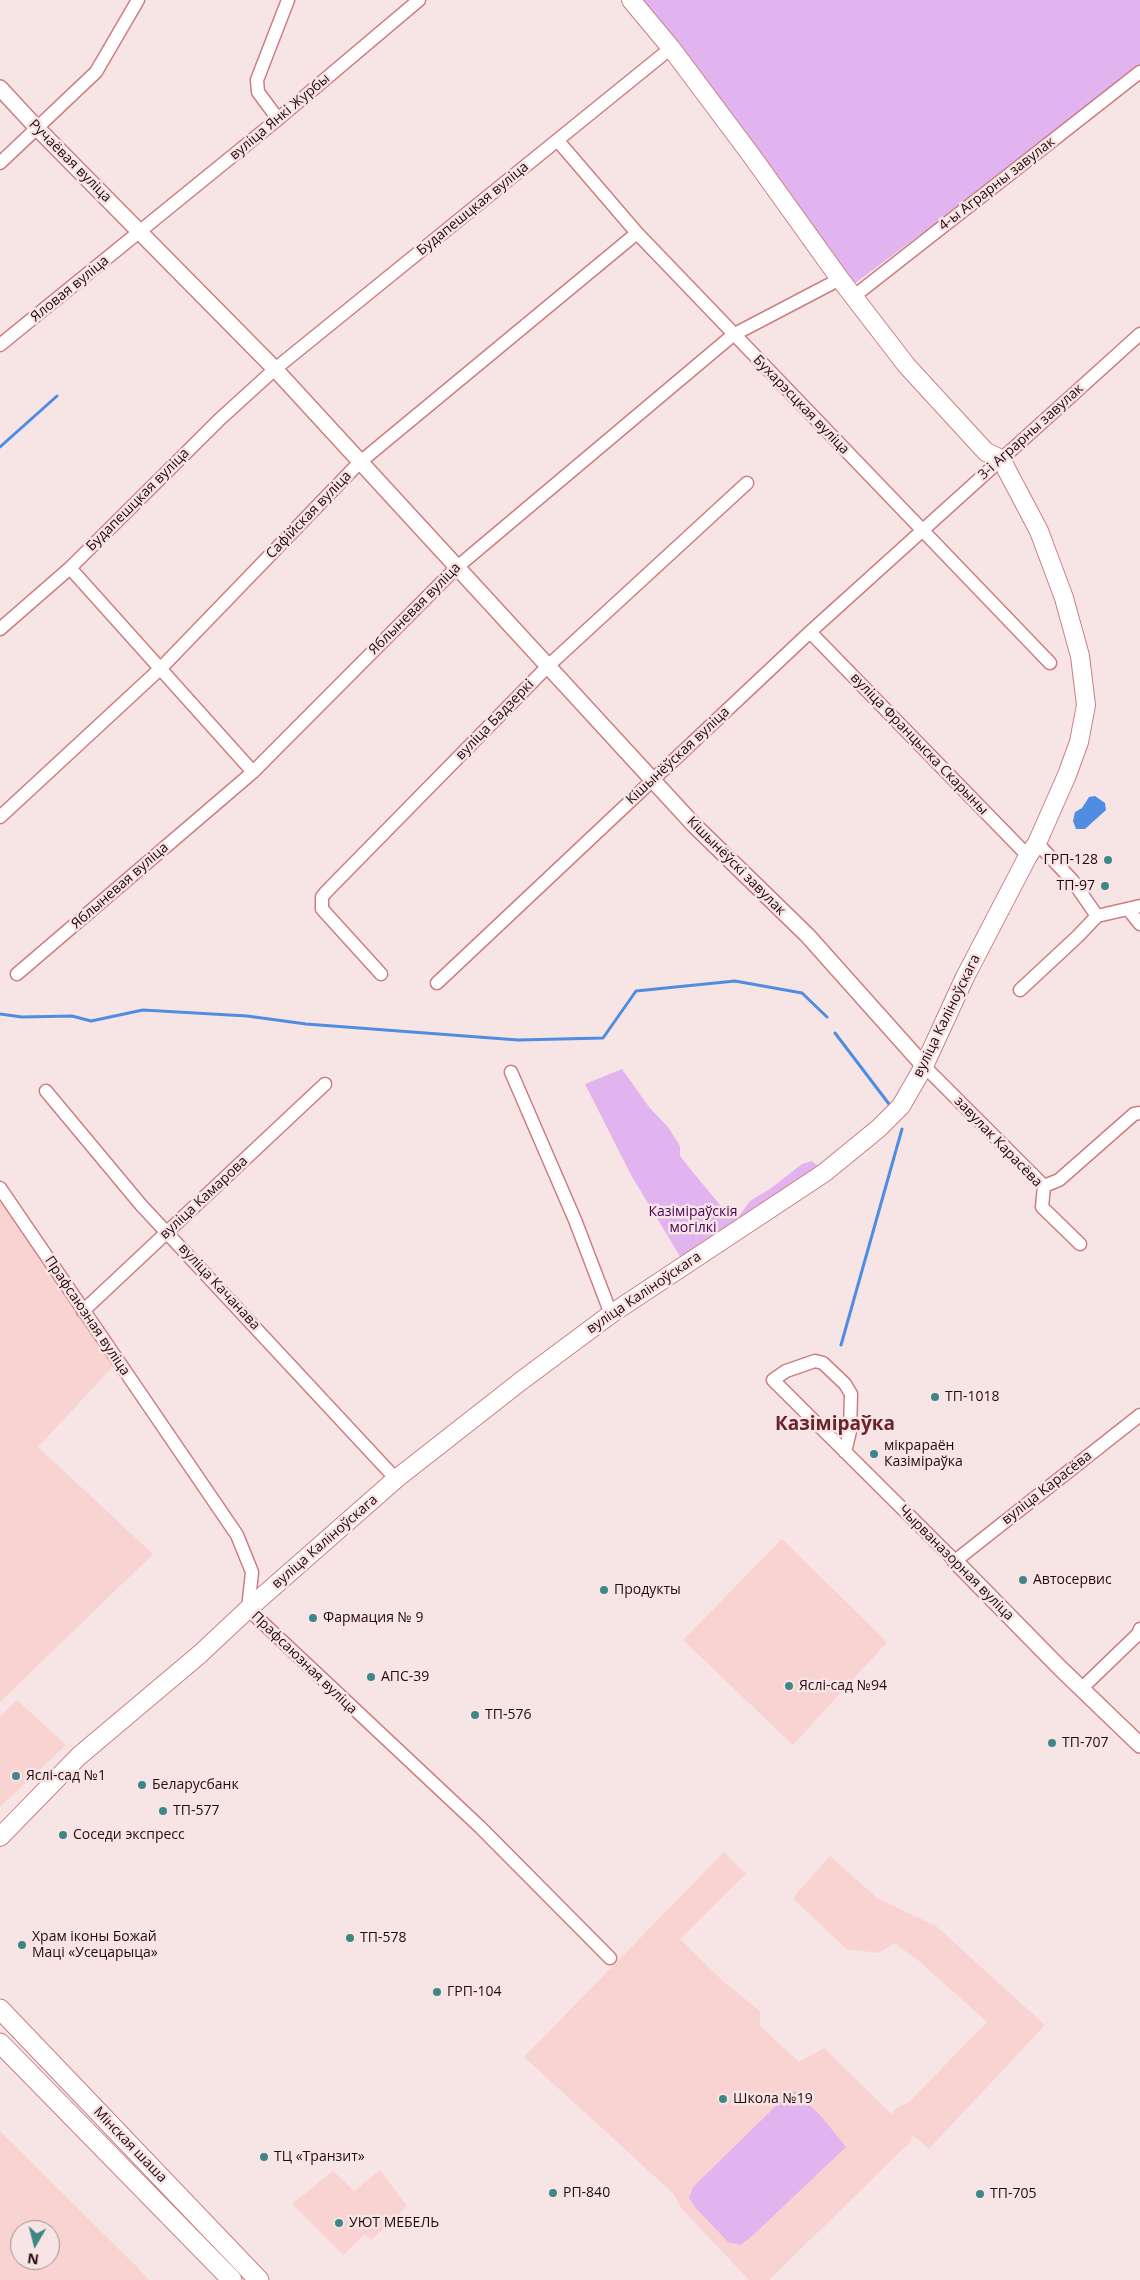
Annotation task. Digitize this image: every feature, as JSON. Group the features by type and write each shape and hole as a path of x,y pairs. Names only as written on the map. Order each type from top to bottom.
{"main road":[{"path":"631,0 671,48 751,155 840,280 906,366 986,452 1001,459"},
{"name":"вуліца Каліноўскага","path":"0,1837 78,1756 200,1654 248,1608 396,1480 521,1381 611,1314 824,1173 880,1128 901,1106 924,1066 966,977 1033,850 1068,775 1079,742 1086,705 1080,656 1064,598 1039,531 1001,459"},
{"name":"Мінская шаша","path":"0,2009 259,2280"},
{"name":"Мінская шаша","path":"0,2043 232,2280"}],"street":[{"path":"0,163 96,72 138,0"},
{"path":"278,119 258,92 257,80 288,0"},
{"name":"вуліца Янкі Журбы","path":"140,232 419,0"},
{"name":"Будапешцкая вуліца","path":"0,629 70,568 220,419 275,370 671,48"},
{"name":"4-ы Аграрны завулак","path":"853,296 1140,72"},
{"name":"Ручаёвая вуліца","path":"0,88 275,370"},
{"name":"Бухарэсцкая вуліца","path":"558,141 637,233 733,335 1050,663"},
{"name":"Яловая вуліца","path":"0,345 140,232"},
{"name":"Сафійская вуліца","path":"0,818 161,668 359,463 637,233"},
{"name":"Яблыневая вуліца","path":"17,974 253,772 456,568 733,335 840,280"},
{"name":"3-і Аграрны завулак","path":"922,531 1140,334"},
{"path":"275,370 548,666"},
{"name":"вуліца Бадзеркі","path":"380,974 322,909 322,897 548,666 747,482"},
{"name":"Кішынёўская вуліца","path":"437,983 810,632 922,531"},
{"path":"70,568 253,772"},
{"name":"вуліца Францыска Скарыны","path":"810,632 1033,850 1072,880 1097,916"},
{"name":"Кішынёўскі завулак","path":"548,666 652,780 738,870 808,936 924,1066"},
{"path":"1020,990 1097,916 1134,908 1140,924"},
{"name":"завулак Карасёва","path":"924,1066 1044,1186 1042,1207 1080,1244"},
{"path":"511,1072 575,1220 611,1314"},
{"name":"вуліца Камарова","path":"83,1311 324,1084"},
{"name":"вуліца Качанава","path":"46,1091 142,1205 396,1480"},
{"path":"1044,1186 1059,1180 1134,1114 1140,1113"},
{"name":"Прафсаюзная вуліца","path":"0,1188 237,1536 252,1572 248,1608 480,1827 610,1958"},
{"name":"Чырваназорная вуліца","path":"845,1452 850,1431 851,1394 845,1384 823,1364 815,1361 786,1371 773,1380 1060,1668 1140,1745"},
{"name":"вуліца Карасёва","path":"955,1561 1140,1415"},
{"path":"1082,1688 1138,1634 1140,1629"}],"shaded area":[{"path":"0,1189 116,1363 38,1447 153,1554 0,1702"},
{"name":"Яслі-сад №94","path":"782,1539 887,1642 793,1745 683,1640"},
{"name":"Яслі-сад №1","path":"17,1700 66,1745 0,1807 0,1717"},
{"name":"Школа №19","path":"724,1852 746,1874 680,1939 724,1982 760,2011 760,2026 799,2062 824,2048 891,2114 897,2108 909,2102 987,2022 919,1961 894,1943 879,1953 846,1949 793,1898 830,1856 877,1898 936,1926 1045,2025 929,2149 910,2133 912,2136 911,2142 769,2280 749,2280 681,2208 674,2194 524,2057"},
{"path":"0,2131 134,2264 149,2280 0,2280"},
{"path":"380,2170 407,2206 371,2240 365,2234 343,2255 292,2204 333,2171 354,2191"}],"green space":[{"path":"641,0 1140,0 1140,70 854,284"},
{"name":"Казіміраўскія могілкі","path":"622,1069 649,1107 668,1127 680,1146 680,1156 730,1217 739,1216 750,1201 770,1189 802,1164 812,1161 819,1167 684,1263 631,1175 585,1084"},
{"path":"795,2091 821,2116 846,2147 751,2237 740,2245 728,2242 689,2198 693,2187 780,2102"}],"water":[{"path":"1095,796 1105,803 1106,810 1085,829 1076,829 1073,821 1075,812 1082,808 1089,797"}],"waterway":[{"path":"0,447 57,396"},
{"path":"0,1014 22,1017 72,1016 91,1021 143,1010 247,1016 306,1024 518,1040 603,1038 636,991 735,981 802,993 827,1017"},
{"path":"835,1033 889,1104"},
{"path":"841,1345 902,1129"}],"place":[{"name":"ГРП-128","path":"1108,860"},
{"name":"ТП-97","path":"1105,886"},
{"name":"ТП-1018","path":"935,1397"},
{"name":"мікрараён Казіміраўка","path":"874,1454"},
{"name":"Автосервис","path":"1023,1580"},
{"name":"Продукты","path":"604,1590"},
{"name":"Фармация № 9","path":"313,1618"},
{"name":"АПС-39","path":"371,1677"},
{"name":"Яслі-сад №94","path":"789,1686"},
{"name":"ТП-576","path":"475,1715"},
{"name":"ТП-707","path":"1052,1743"},
{"name":"Яслі-сад №1","path":"16,1776"},
{"name":"Беларусбанк","path":"142,1785"},
{"name":"ТП-577","path":"163,1811"},
{"name":"Соседи экспресс","path":"63,1835"},
{"name":"ТП-578","path":"350,1938"},
{"name":"Храм іконы Божай Маці «Усецарыца»","path":"22,1945"},
{"name":"ГРП-104","path":"437,1992"},
{"name":"Школа №19","path":"723,2099"},
{"name":"ТЦ «Транзит»","path":"264,2157"},
{"name":"РП-840","path":"553,2193"},
{"name":"ТП-705","path":"980,2194"},
{"name":"УЮТ МЕБЕЛЬ","path":"339,2223"}],"district":[{"name":"Казіміраўка","path":"835,1425"}]}
